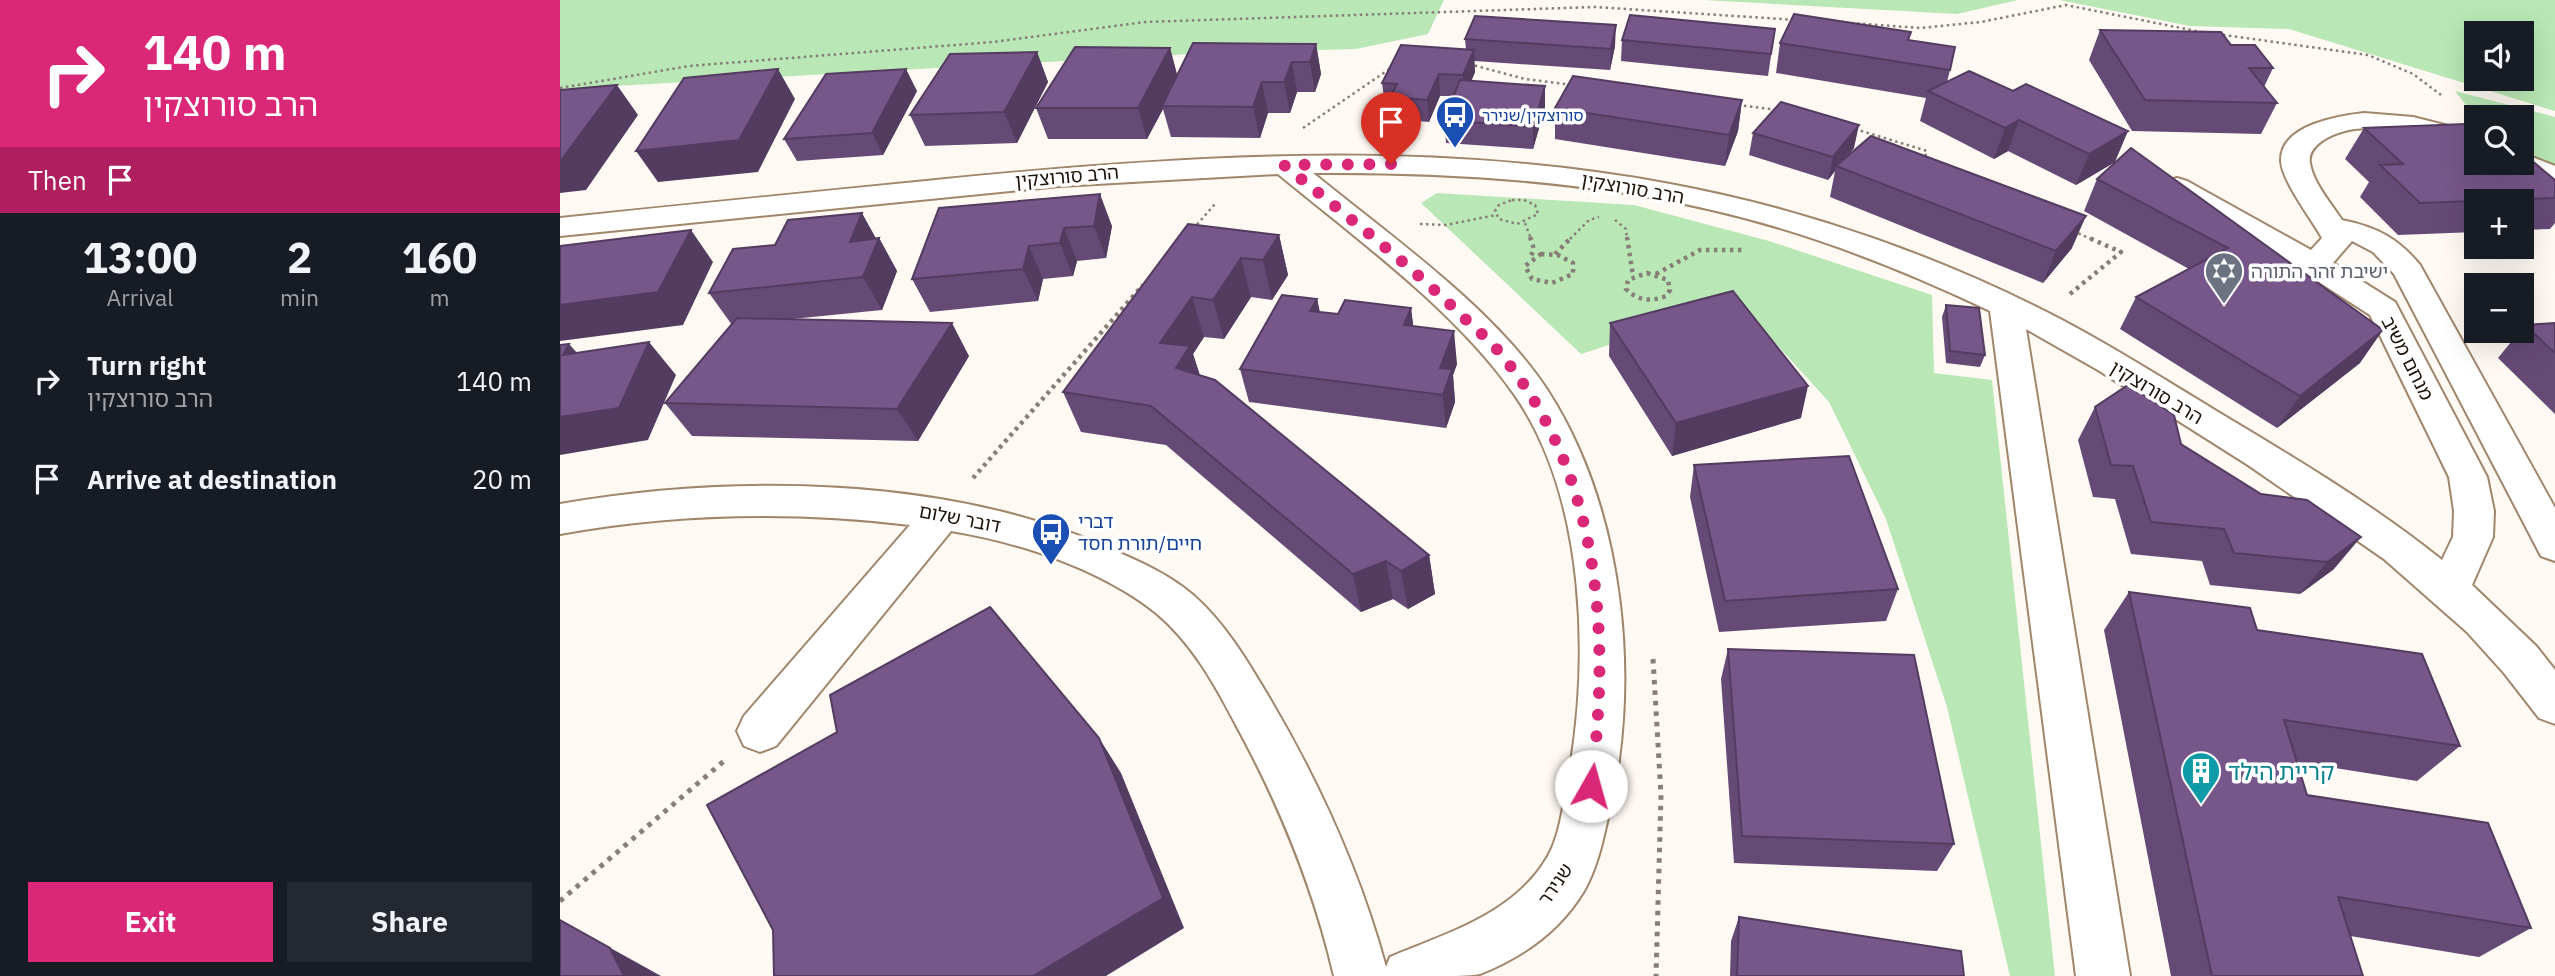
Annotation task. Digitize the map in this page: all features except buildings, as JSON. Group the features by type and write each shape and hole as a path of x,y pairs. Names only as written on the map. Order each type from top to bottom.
{"street":[{"path":"2319,268 2316,262 2338,239 2299,173 2295,160 2302,142 2320,130 2344,123 2422,125 2464,137"},
{"name":"הרב סורוצקין","path":"560,227 1104,172 1266,165 1470,167 1587,179 1740,208 1808,229 1947,280 2021,313 2339,503 2450,588 2499,633 2555,704"},
{"name":"שנירר","path":"1266,165 1367,234 1423,278 1499,351 1535,398 1559,445 1581,506 1595,574 1601,666 1597,739 1588,809 1569,868 1538,910 1497,937 1443,964 1409,976"},
{"path":"2534,167 2555,177"},
{"name":"מנחם משיב","path":"2177,187 2319,268 2383,309 2468,477 2474,511 2473,537 2450,588"},
{"path":"2331,227 2380,240 2396,254 2409,272 2555,545"},
{"path":"2021,313 2103,976"},
{"name":"דובר שלום","path":"560,519 677,504 755,501 943,513 982,520 1052,540 1152,586 1187,616 1233,677 1282,761 1333,873 1349,921 1362,976"},
{"path":"760,731 943,513"}],"path":[{"path":"1846,23 1920,28 1981,22 2066,5 2173,29 2368,55 2413,74 2445,98 2459,116 2464,134"},
{"path":"560,88 689,66 993,42 1168,21 1595,7 1808,20"},
{"path":"1185,237 1266,165 1399,62"},
{"path":"1463,63 1525,79 1579,85"},
{"path":"1728,104 1783,110"},
{"path":"1849,127 1927,151 1922,164"},
{"path":"1367,234 1399,226 1446,225 1496,215 1510,224 1525,223 1538,214 1535,205 1524,200 1505,202 1495,211 1496,215"},
{"path":"1555,254 1589,220 1602,217"},
{"path":"1615,220 1626,229 1633,276 1626,285 1629,294 1638,299 1653,301 1667,296 1670,290 1668,280 1656,274"},
{"path":"1525,223 1534,249 1528,261 1525,271 1533,280 1567,280 1574,269 1569,259 1555,254 1541,254 1528,261"},
{"path":"2021,313 2120,252 2071,230"},
{"path":"1633,276 1656,274 1700,250 1742,250"},
{"path":"943,513 1149,278"},
{"path":"560,901 760,731"}],"green space":[{"path":"560,0 1444,0 1428,34 1356,49 1191,54 560,89"},
{"path":"1703,0 2018,0 1957,14"},
{"path":"2059,0 2555,0 2555,111 2490,91 2534,91 2534,21 2464,21 2464,83 2289,29 2190,26"},
{"path":"2455,91 2509,105 2466,105"},
{"path":"2534,112 2555,117 2555,166 2534,156"},
{"path":"1437,193 1634,205 1769,241 1932,295 1934,373 1992,380 2055,976 2010,976 1947,707 1886,519 1829,402 1739,303 1581,354 1421,203"}],"place":[{"name":"סורוצקין/שנירר","path":"1455,149"},
{"name":"ישיבת זהר התורה","path":"2224,305"},
{"name":"דברי חיים/תורת חסד","path":"1051,566"},
{"name":"קריית הילד","path":"2201,805"}],"route":[{"path":"1391,164 1284,165 1423,278 1499,351 1535,398 1559,445 1581,506 1595,574 1601,666 1591,786"}]}
